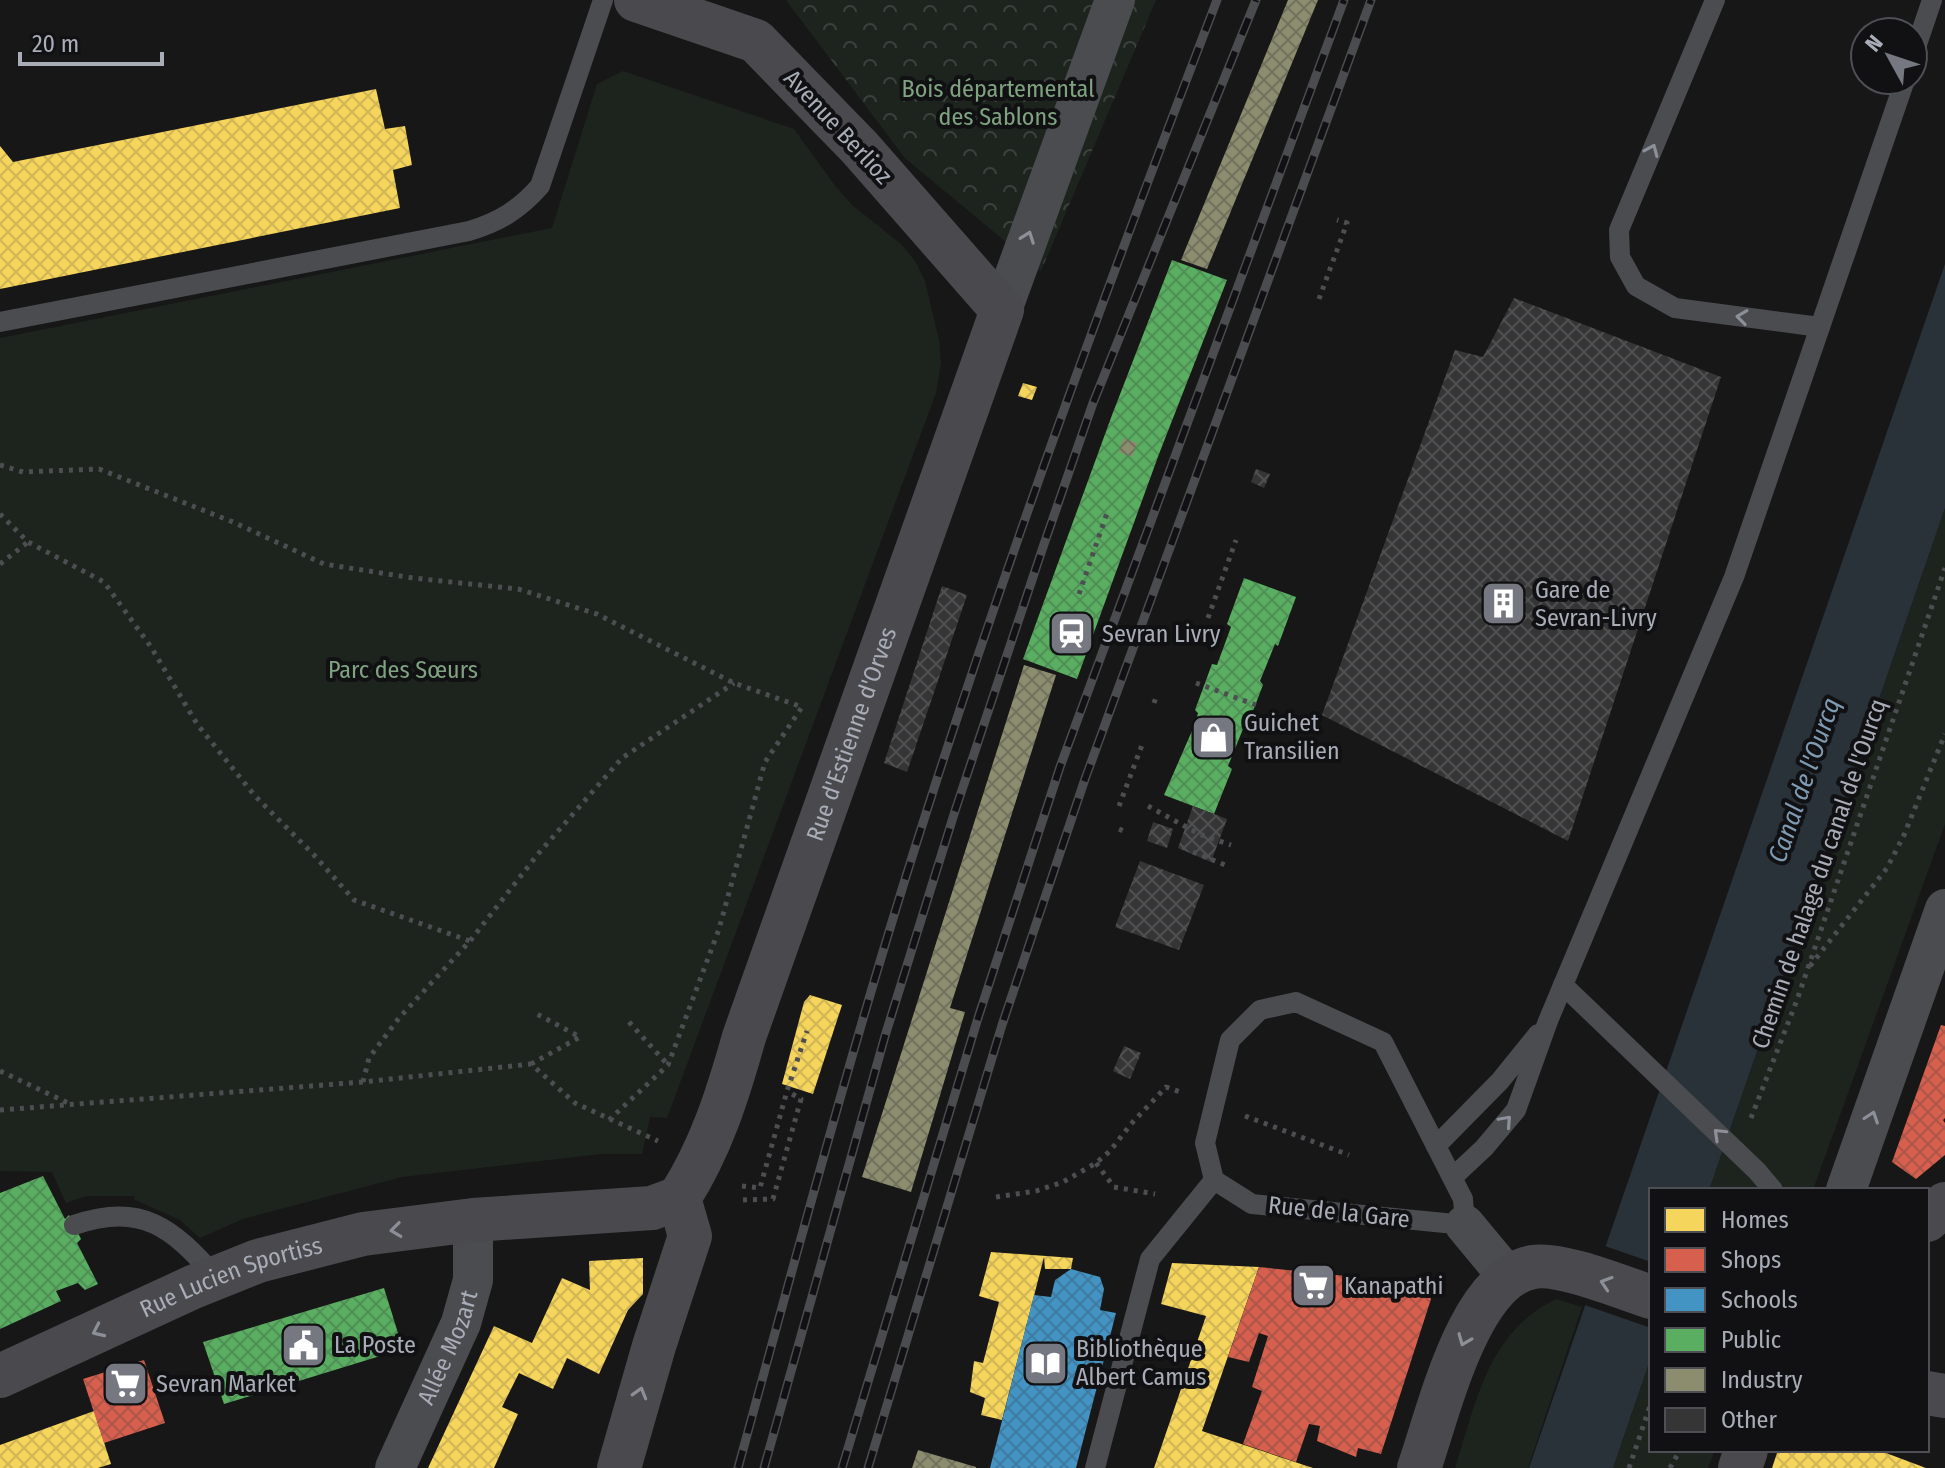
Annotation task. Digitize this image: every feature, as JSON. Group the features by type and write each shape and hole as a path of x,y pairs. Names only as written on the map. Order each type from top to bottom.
{"street":[{"name":"Avenue Berlioz","path":"636,0 756,41 860,148 1002,310"},
{"name":"Rue d'Estienne d'Orves","path":"679,1198 698,1168 726,1103 744,1037 1115,0"},
{"path":"1847,1188 1945,909"},
{"name":"Rue Lucien Sportiss","path":"0,1376 216,1277 258,1261 363,1234 473,1220 652,1208 679,1198"},
{"path":"619,1468 690,1236 679,1198"},
{"path":"1929,1218 1945,1204"},
{"name":"Allée Mozart","path":"395,1468 461,1323 473,1280 473,1220"},
{"path":"1465,1225 1509,1278"},
{"path":"1419,1468 1465,1333 1488,1297 1509,1278 1532,1267 1561,1269 1649,1296"}],"lane":[{"path":"0,322 469,231 496,223 524,204 540,186 603,0"},
{"path":"1715,0 1619,230 1620,257 1636,286 1675,308 1820,327"},
{"path":"1453,1177 1484,1148 1516,1110 1548,1021 1734,577 1899,96"},
{"path":"1563,985 1771,1188"},
{"path":"1095,1468 1150,1259 1214,1180 1205,1143 1230,1040 1260,1010 1296,1002 1383,1042 1463,1199 1465,1225"},
{"path":"1436,1146 1500,1081 1548,1021"},
{"name":"Rue de la Gare","path":"1214,1180 1252,1204 1465,1225"},
{"path":"74,1225 116,1216 141,1219 161,1226 187,1244 216,1277"}],"path":[{"path":"1319,299 1347,223 1337,220"},
{"path":"0,465 23,472 99,469 233,522 324,564 413,578 518,589 597,614 734,683 802,707 765,762 719,929 668,1065 609,1120"},
{"path":"1079,594 1107,513"},
{"path":"0,514 28,542 104,582 151,647 197,724 255,796 354,900 470,941"},
{"path":"1208,618 1236,540"},
{"path":"0,564 28,542"},
{"name":"Chemin de halage du canal de l'Ourcq","path":"1748,1125 1807,970 1945,568"},
{"path":"1176,644 1179,637"},
{"path":"363,1082 369,1058 399,1018 470,941 538,854 622,758 734,683"},
{"path":"1196,683 1256,705"},
{"path":"1807,970 1887,868 1904,835 1945,734"},
{"path":"1119,806 1142,745"},
{"path":"1148,806 1199,834 1231,845"},
{"path":"1119,829 1128,833"},
{"path":"1193,852 1230,867"},
{"path":"0,1110 363,1082 531,1064 580,1037 537,1014"},
{"path":"629,1022 668,1065"},
{"path":"742,1186 760,1188 807,1031"},
{"path":"531,1064 575,1103 662,1143"},
{"path":"0,1071 69,1103"},
{"path":"743,1200 773,1199 801,1099 787,1091"},
{"path":"996,1197 1036,1191 1063,1182 1096,1163 1110,1151 1131,1124"},
{"path":"1096,1163 1114,1187 1155,1194"},
{"path":"1629,1468 1649,1409"}],"green space":[{"name":"Bois départemental des Sablons","path":"786,0 1156,0 1041,271 905,158"},
{"name":"Parc des Sœurs","path":"623,71 794,129 852,205 901,244 915,261 925,281 939,340 941,363 936,393 667,1118 650,1117 642,1154 601,1154 402,1177 243,1219 200,1238 180,1220 135,1200 134,1196 86,1196 66,1203 52,1172 0,1171 0,338 552,228 597,84"},
{"path":"1945,508 1945,824 1814,1188 1710,1188"},
{"path":"1556,1299 1582,1307 1528,1468 1455,1468 1478,1394 1500,1349 1514,1330 1533,1313"},
{"path":"1649,1363 1649,1452 1714,1452 1708,1468 1613,1468"}],"water":[{"name":"Canal de l'Ourcq","path":"1945,264 1945,508 1710,1188 1649,1188 1649,1363 1613,1468 1529,1468"}],"pier":[{"path":"1602,1245 1649,1261 1649,1327 1582,1304"}],"building: Homes":[{"path":"376,89 385,129 405,126 412,165 393,170 400,208 0,289 0,146 13,162"},
{"path":"1023,383 1037,387 1032,400 1018,396"},
{"path":"810,995 842,1005 813,1094 782,1084 804,1002"},
{"path":"991,1252 1073,1258 1071,1269 1045,1269 1044,1257 1002,1420 981,1415 985,1398 970,1392 974,1361 983,1363 999,1302 979,1296"},
{"path":"643,1258 643,1294 628,1310 599,1374 567,1358 553,1389 519,1373 502,1407 518,1414 494,1468 428,1468 494,1326 532,1343 562,1278 590,1290 589,1261"},
{"path":"1172,1263 1259,1267 1202,1431 1313,1468 1154,1468 1206,1316 1161,1304"},
{"path":"94,1411 111,1464 98,1468 0,1468 0,1445"},
{"path":"1777,1452 1883,1452 1926,1468 1772,1468"}],"building: Shops":[{"path":"1941,1025 1945,1026 1945,1155 1916,1179 1892,1162"},
{"path":"1259,1267 1423,1284 1431,1299 1381,1454 1358,1448 1356,1457 1317,1441 1320,1426 1309,1424 1296,1462 1243,1444 1262,1391 1252,1387 1268,1336 1259,1333 1249,1362 1228,1357"},
{"path":"144,1360 165,1423 104,1443 83,1379"}],"building: Schools":[{"path":"1071,1269 1100,1277 1104,1289 1100,1310 1116,1313 1076,1468 990,1468 1034,1295 1051,1297 1055,1280"}],"building: Public":[{"path":"1172,260 1227,280 1159,454 1077,679 1023,659"},
{"path":"1244,578 1296,597 1278,646 1275,644 1260,681 1263,685 1228,766 1232,769 1214,814 1164,795 1195,724 1198,713 1195,710 1212,664 1217,665 1231,627 1227,624"},
{"path":"43,1176 65,1219 69,1215 81,1239 77,1243 98,1284 85,1290 78,1283 56,1291 61,1301 0,1329 0,1193"},
{"name":"La Poste","path":"384,1288 403,1349 224,1404 203,1342"}],"building: Industry":[{"path":"1288,0 1318,0 1207,269 1181,260"},
{"path":"1123,438 1137,443 1132,457 1119,452"},
{"path":"1024,665 1056,675 950,1008 965,1012 911,1192 862,1177"},
{"path":"918,1450 976,1467 976,1468 912,1468"}],"building: Other":[{"name":"Gare de Sevran-Livry","path":"1514,298 1721,377 1568,841 1322,715 1455,350 1483,357"},
{"path":"1256,469 1270,474 1264,488 1251,482"},
{"path":"942,586 967,595 907,772 884,763"},
{"path":"1193,806 1227,819 1211,862 1178,848"},
{"path":"1153,822 1173,829 1167,848 1147,841"},
{"path":"1140,861 1204,885 1179,950 1115,927"},
{"path":"1124,1046 1141,1053 1130,1079 1113,1071"}],"railway":[{"path":"738,1468 853,1052 929,804 1067,400 1217,0"},
{"path":"764,1468 885,1036 955,811 1042,550 1093,403 1256,0"},
{"path":"842,1468 978,1018 1060,767 1344,0"},
{"path":"868,1468 1002,1025 1085,779 1371,0"}],"place":[{"name":"Gare de Sevran-Livry","path":"1504,604"},
{"name":"Sevran Livry","path":"1071,634"},
{"name":"Guichet Transilien","path":"1213,737"},
{"name":"Kanapathi","path":"1313,1286"},
{"name":"La Poste","path":"303,1345"},
{"name":"Bibliothèque Albert Camus","path":"1045,1363"},
{"name":"Sevran Market","path":"125,1384"}]}
